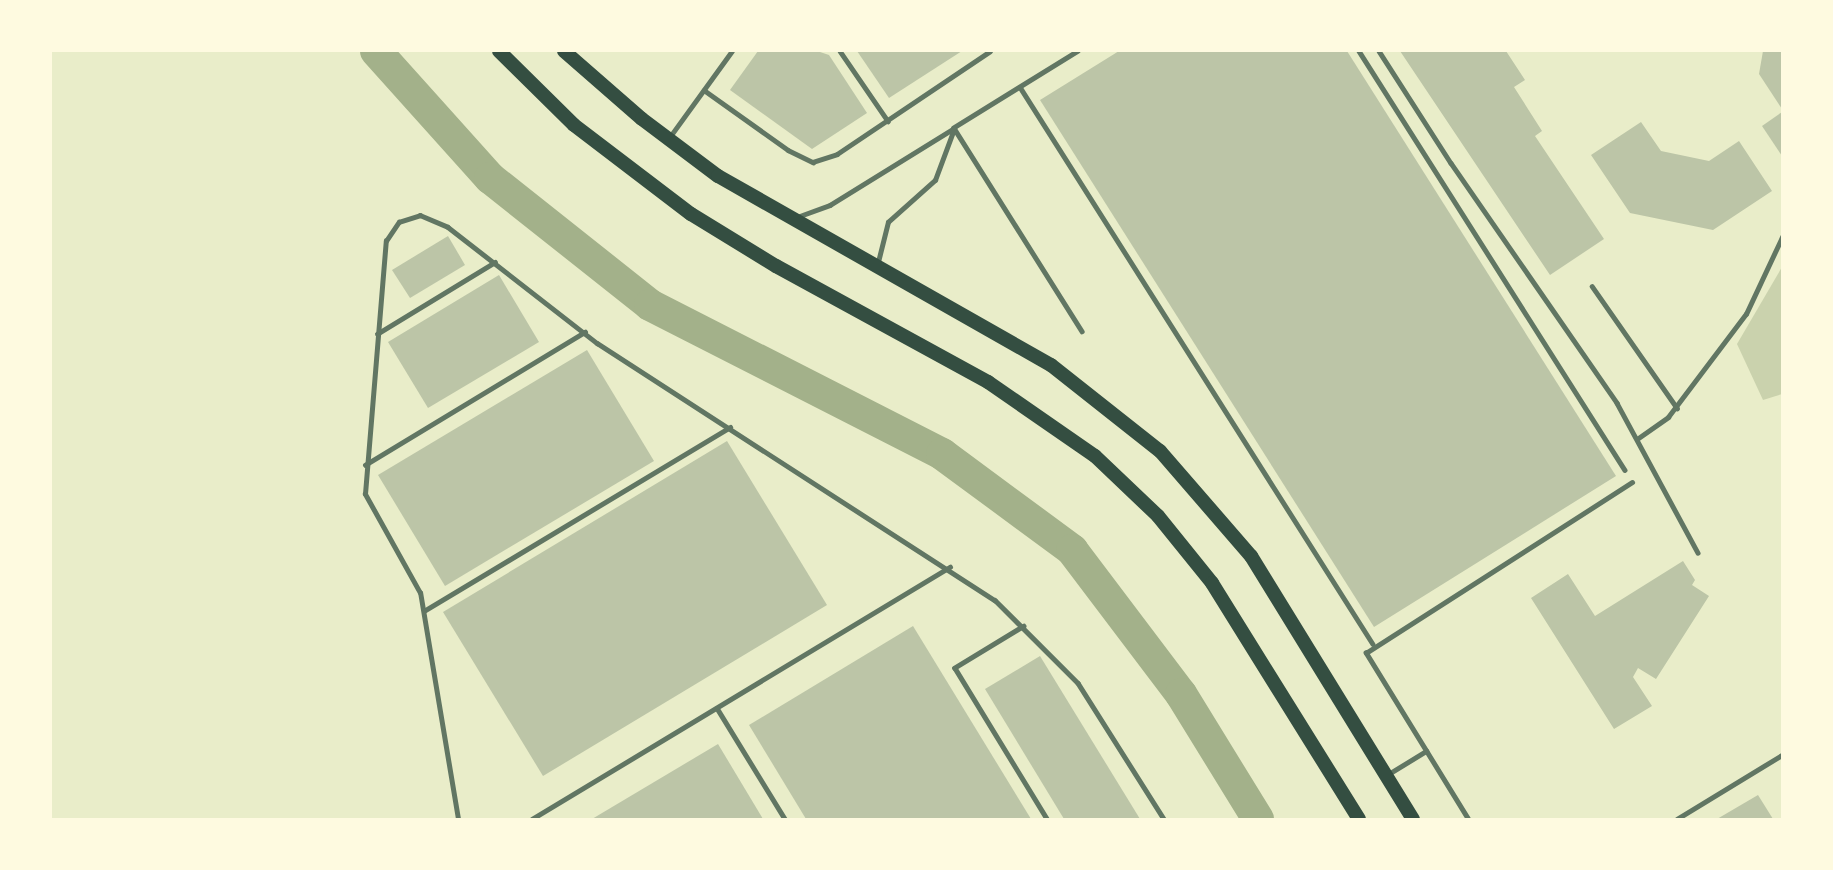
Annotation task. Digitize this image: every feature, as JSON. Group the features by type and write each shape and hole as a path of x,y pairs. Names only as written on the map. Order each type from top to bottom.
{"main road":[{"path":"499,51 575,125 691,214 776,267 1026,404 1127,485 1212,583 1359,819"},
{"path":"564,51 668,139 786,218 1051,365 1160,451 1251,556 1413,819"}],"lane":[{"path":"668,139 732,51"},
{"path":"840,51 888,121"},
{"path":"704,90 788,150 813,162 837,155 990,51"},
{"path":"786,218 830,205 1078,51"},
{"path":"1359,51 1625,470"},
{"path":"1379,51 1637,439 1698,553"},
{"path":"1020,87 1373,644"},
{"path":"876,268 888,222 935,180 954,128"},
{"path":"954,128 1082,331"},
{"path":"458,819 424,611 411,575 365,494 386,241 399,222 420,215 436,218 585,332 950,568 1024,626 1078,683 1164,819"},
{"path":"1637,439 1676,408 1754,301 1782,237"},
{"path":"377,334 495,262"},
{"path":"1592,286 1676,408"},
{"path":"366,464 585,332"},
{"path":"424,611 730,427"},
{"path":"1468,819 1369,662 1366,653 1373,644 1632,482"},
{"path":"532,819 950,568"},
{"path":"1024,626 955,668 1048,819"},
{"path":"717,708 785,819"},
{"path":"1387,775 1426,751"},
{"path":"1677,819 1782,755"}],"green space":[{"path":"1782,267 1782,394 1763,400 1737,344"}],"building":[{"path":"758,51 817,51 829,55 867,113 812,149 730,90"},
{"path":"857,51 962,51 889,98"},
{"path":"1119,51 1347,51 1616,476 1374,627 1040,100"},
{"path":"1400,51 1506,51 1525,80 1514,87 1542,131 1535,136 1604,239 1550,275"},
{"path":"1763,51 1782,51 1782,109 1759,74"},
{"path":"1782,112 1782,156 1762,126"},
{"path":"1641,122 1661,151 1709,161 1739,141 1772,191 1713,230 1630,213 1591,155"},
{"path":"448,236 465,265 410,298 392,270"},
{"path":"499,275 539,342 428,408 388,342"},
{"path":"587,350 654,461 445,586 378,475"},
{"path":"727,441 827,605 543,776 443,612"},
{"path":"1683,561 1695,580 1692,585 1709,596 1656,679 1638,668 1633,677 1652,706 1614,729 1531,598 1568,574 1595,616"},
{"path":"913,626 1031,819 806,819 749,725"},
{"path":"1040,656 1140,819 1064,819 985,689"},
{"path":"718,744 763,819 592,819"},
{"path":"1758,795 1773,819 1717,819"}],"waterway":[{"path":"376,51 490,178 650,305 942,454 1072,550 1181,694 1258,819"}]}
